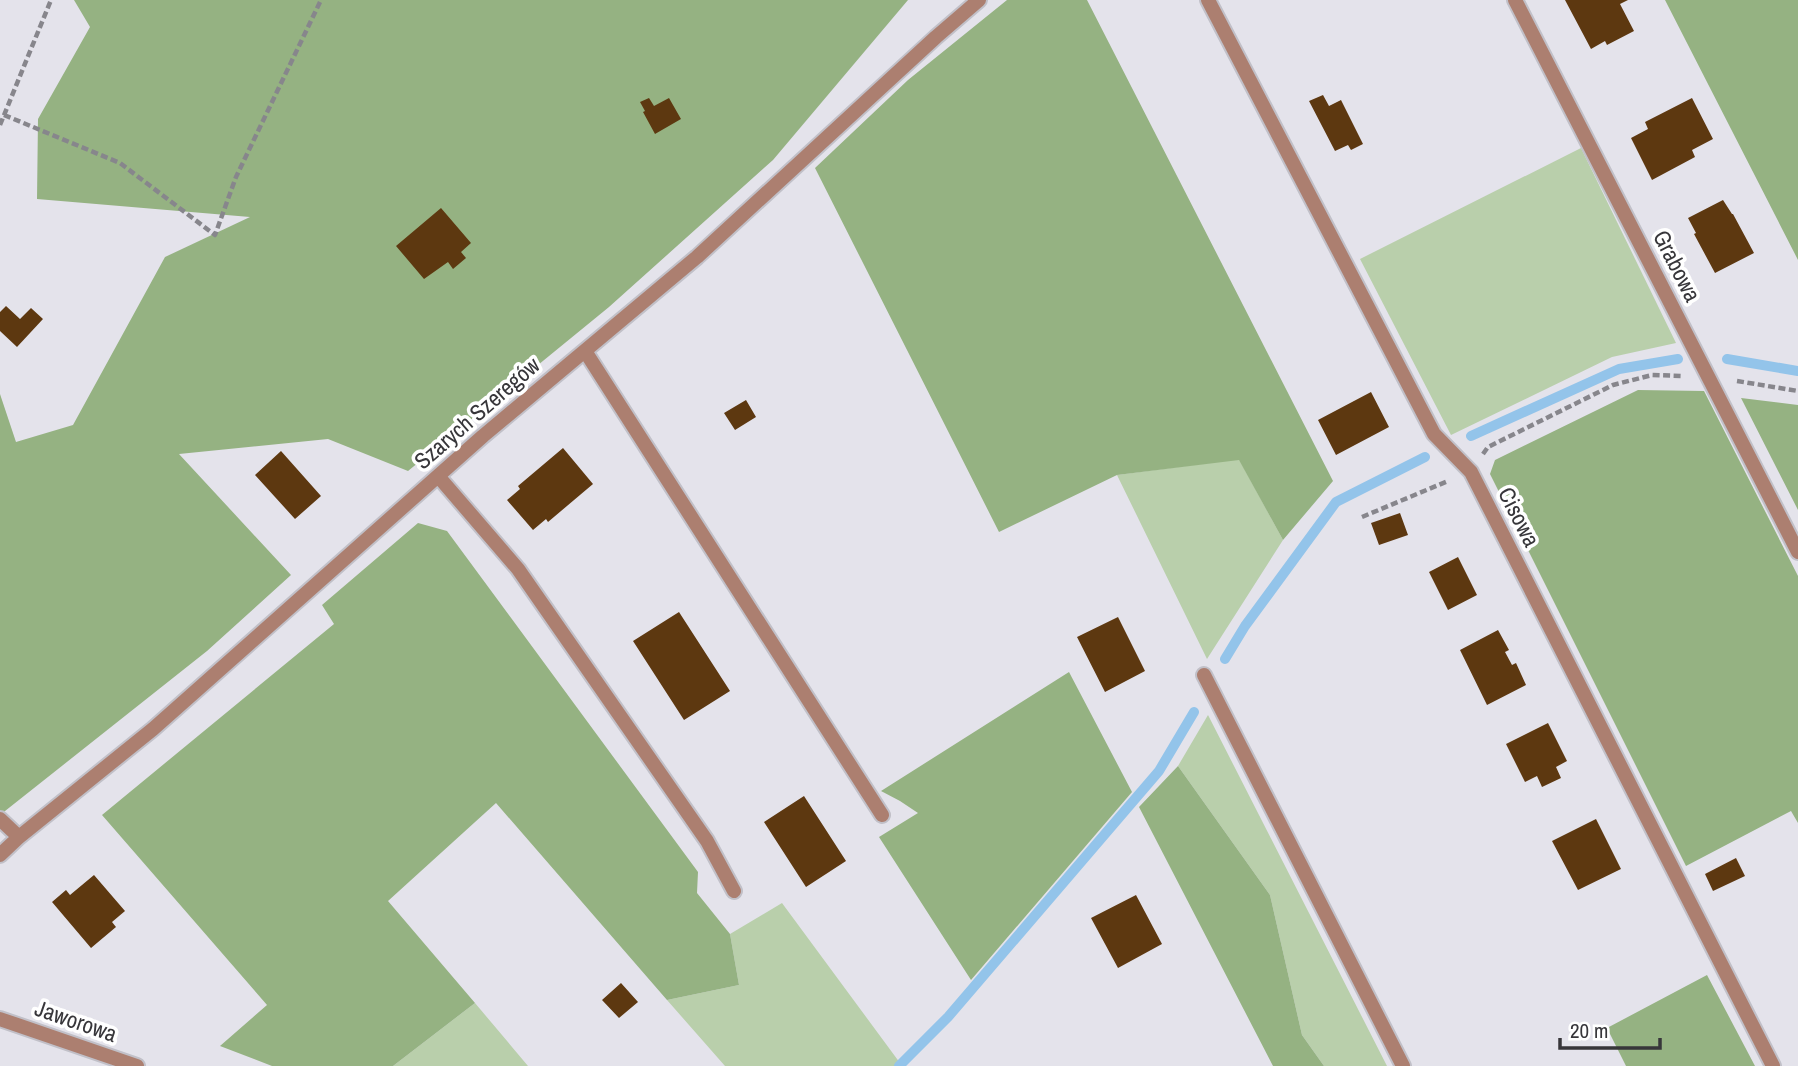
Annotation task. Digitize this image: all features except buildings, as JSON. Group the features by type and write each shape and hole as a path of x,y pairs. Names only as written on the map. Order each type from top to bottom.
{"street":[{"name":"Szarych Szeregów","path":"0,855 153,729 483,436 697,257 979,0"},
{"name":"Cisowa","path":"1208,0 1434,433 1471,472 1773,1066"},
{"name":"Grabowa","path":"1515,0 1798,552"},
{"path":"585,351 882,815"},
{"path":"438,477 518,569 708,841 734,891"},
{"path":"1204,675 1403,1066"},
{"path":"0,819 19,837"},
{"name":"Jaworowa","path":"0,1018 137,1066"}],"path":[{"path":"0,125 51,0"},
{"path":"4,115 120,163 215,235 236,177 321,0"},
{"path":"1362,517 1471,472 1488,447 1613,385 1652,375 1708,376 1798,391"}],"green space":[{"path":"74,0 908,0 773,160 609,307 408,471 328,439 179,454 291,575 207,651 0,815 0,394 16,442 73,425 165,257 250,217 37,199 38,119 90,27"},
{"path":"1007,0 1087,0 1333,481 1283,540 1239,460 1117,475 999,532 815,168 908,80"},
{"path":"1665,0 1798,0 1798,260"},
{"path":"1581,148 1676,343 1612,357 1451,435 1360,259"},
{"path":"1638,390 1704,391 1798,576 1798,823 1791,811 1686,866 1490,474 1495,460"},
{"path":"1741,398 1798,405 1798,510"},
{"path":"1239,459 1283,540 1207,659 1117,475"},
{"path":"418,523 447,531 698,872 697,893 730,934 739,985 667,1000 496,803 388,901 475,1003 393,1066 272,1066 220,1046 267,1005 102,815 334,624 322,605"},
{"path":"1069,672 1132,792 971,980 879,837 918,813 881,791"},
{"path":"1208,715 1387,1066 1324,1066 1302,1035 1270,895 1178,766"},
{"path":"1178,766 1270,895 1302,1035 1324,1066 1273,1066 1139,807"},
{"path":"782,903 900,1063 895,1066 725,1066 667,1000 739,985 730,934"},
{"path":"1707,975 1755,1066 1626,1066 1607,1028"},
{"path":"475,1003 528,1066 393,1066"}],"waterway":[{"path":"1471,436 1619,369 1678,359"},
{"path":"1727,359 1798,371"},
{"path":"1225,659 1245,626 1336,502 1425,457"},
{"path":"899,1066 948,1017 1159,771 1194,712"}]}
